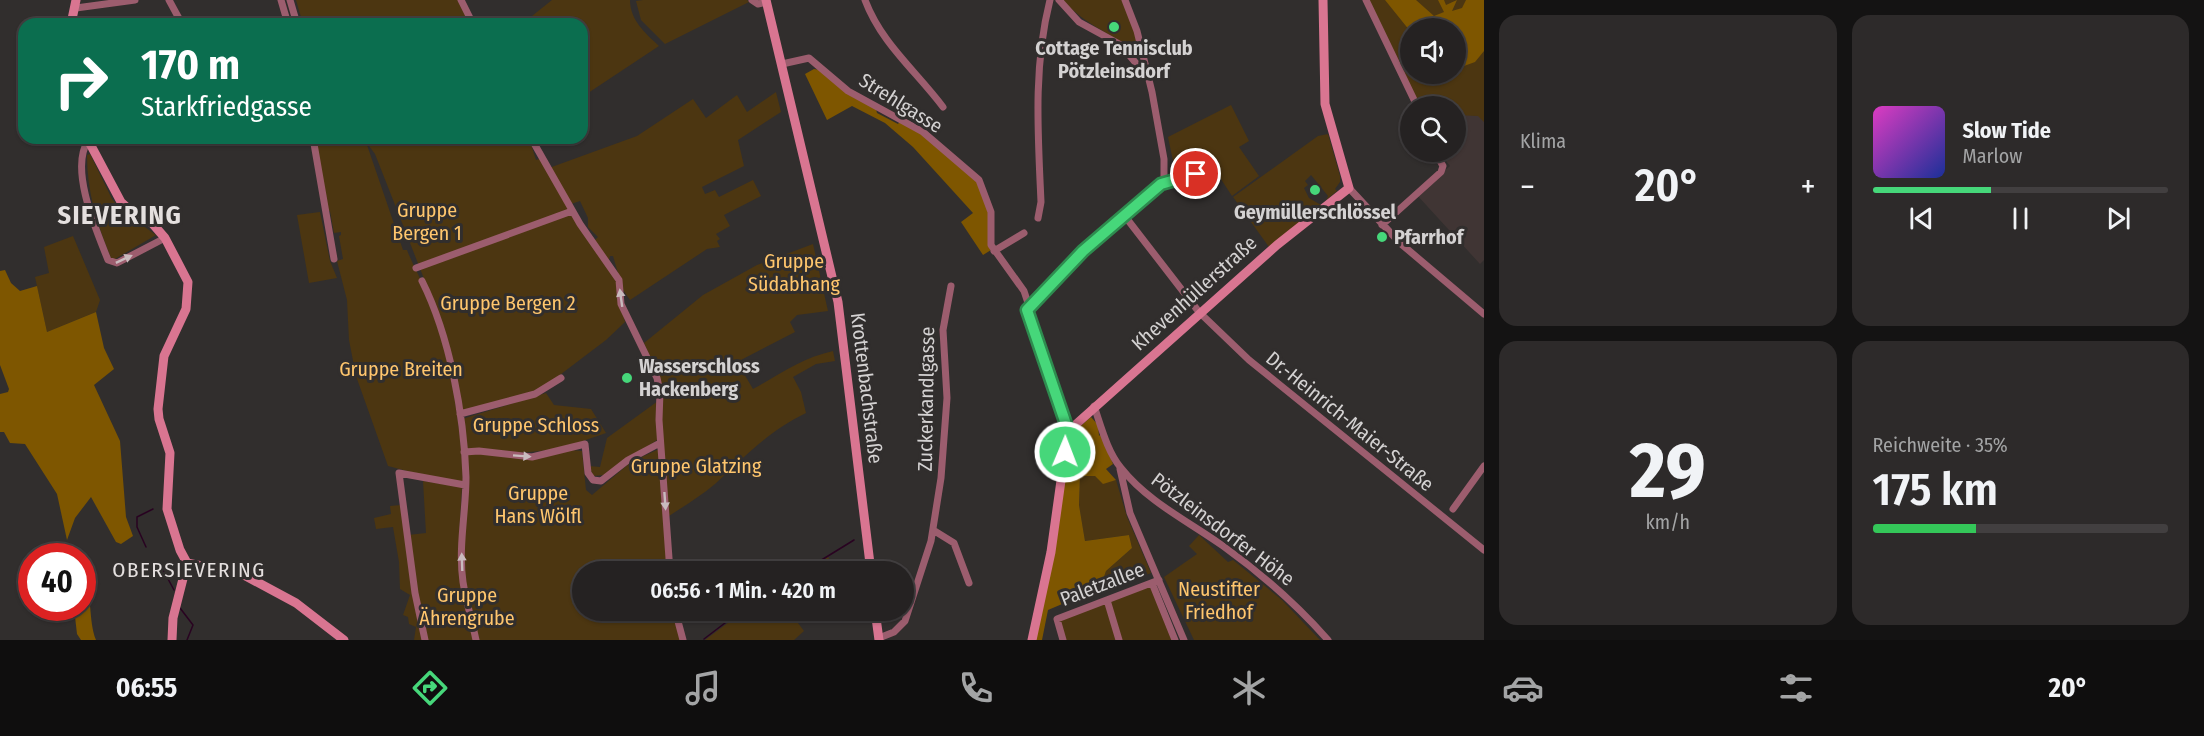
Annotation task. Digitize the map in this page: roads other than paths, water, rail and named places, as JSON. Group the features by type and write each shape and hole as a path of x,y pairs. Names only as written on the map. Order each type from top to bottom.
{"main road":[{"path":"1323,0 1325,104 1349,188"},
{"name":"Krottenbachstraße","path":"766,1 838,302 870,561"},
{"path":"90,144 126,207 152,223 165,237 188,282 186,309 164,357 158,409 170,453 167,509 187,563 173,618 172,640"},
{"name":"Khevenhüllerstraße","path":"1069,433 1094,406 1199,312 1277,244 1349,188"},
{"path":"1032,640 1051,552 1069,433"},
{"path":"187,563 242,574 296,603 344,640"},
{"path":"877,621 879,639"}],"street":[{"path":"76,4 135,0"},
{"path":"169,0 179,18"},
{"path":"281,0 286,18"},
{"path":"290,0 295,18"},
{"path":"460,0 470,18"},
{"path":"752,0 758,4 766,1"},
{"path":"866,0 881,32 943,107"},
{"path":"1038,218 1041,202 1036,101 1043,28 1050,0"},
{"path":"1059,0 1079,22 1121,45 1147,78"},
{"path":"1125,0 1137,31 1164,159 1161,184"},
{"path":"1366,0 1412,96"},
{"name":"Strehlgasse","path":"782,64 808,58 848,91 923,132 980,180 989,202 991,245 994,251"},
{"path":"86,144 83,153 86,198 108,260 117,263 165,237"},
{"path":"314,144 334,259"},
{"path":"534,144 572,211 620,280 621,303 657,378 660,392 660,443 669,561"},
{"path":"1382,225 1442,172 1441,162"},
{"path":"1069,433 1027,315 1029,306 1083,251 1161,184 1211,169"},
{"path":"1349,188 1382,225 1484,314"},
{"path":"417,268 572,211"},
{"name":"Dr.-Heinrich-Maier-Straße","path":"1124,215 1199,312 1249,360 1484,550"},
{"path":"1024,232 994,251 1013,275 1029,306"},
{"path":"422,281 447,352 460,414 465,485 462,517 463,581 476,640"},
{"name":"Zuckerkandlgasse","path":"879,639 894,632 905,621 933,530 947,411 943,330 951,286"},
{"path":"460,414 535,394 561,378"},
{"name":"Pötzleinsdorfer Höhe","path":"1094,406 1105,439 1120,466 1143,492 1266,578 1299,607 1328,640"},
{"path":"464,452 479,451 532,457 585,444 588,473 593,480 600,481 628,460 660,443"},
{"path":"1120,466 1130,513 1175,640"},
{"path":"1453,508 1484,466"},
{"path":"425,640 415,593 399,473 465,485"},
{"path":"933,530 954,543 969,583"},
{"path":"1156,581 1184,640"},
{"name":"Paletzallee","path":"1063,640 1057,618 1156,581"},
{"path":"1107,600 1119,640"},
{"path":"678,621 683,640"}],"waterway":[{"path":"146,547 137,527 137,517 153,509"},
{"path":"820,561 854,540"},
{"path":"160,564 174,590"},
{"path":"180,608 193,625 187,640"},
{"path":"704,639 728,621"}],"place":[{"name":"Cottage Tennisclub Pötzleinsdorf","path":"1114,27"},
{"name":"Geymüllerschlössel","path":"1315,190"},
{"name":"Pfarrhof","path":"1382,237"},
{"name":"Wasserschloss Hackenberg","path":"627,378"}],"district":[{"name":"SIEVERING","path":"120,215"},
{"name":"OBERSIEVERING","path":"189,570"}],"park label":[{"name":"Gruppe Bergen 1","path":"427,222"},
{"name":"Gruppe Südabhang","path":"794,272"},
{"name":"Gruppe Bergen 2","path":"508,303"},
{"name":"Gruppe Breiten","path":"401,369"},
{"name":"Gruppe Schloss","path":"536,425"},
{"name":"Gruppe Glatzing","path":"696,466"},
{"name":"Gruppe Hans Wölfl","path":"538,504"},
{"name":"Neustifter Friedhof","path":"1219,600"},
{"name":"Gruppe Ährengrube","path":"467,606"}]}
